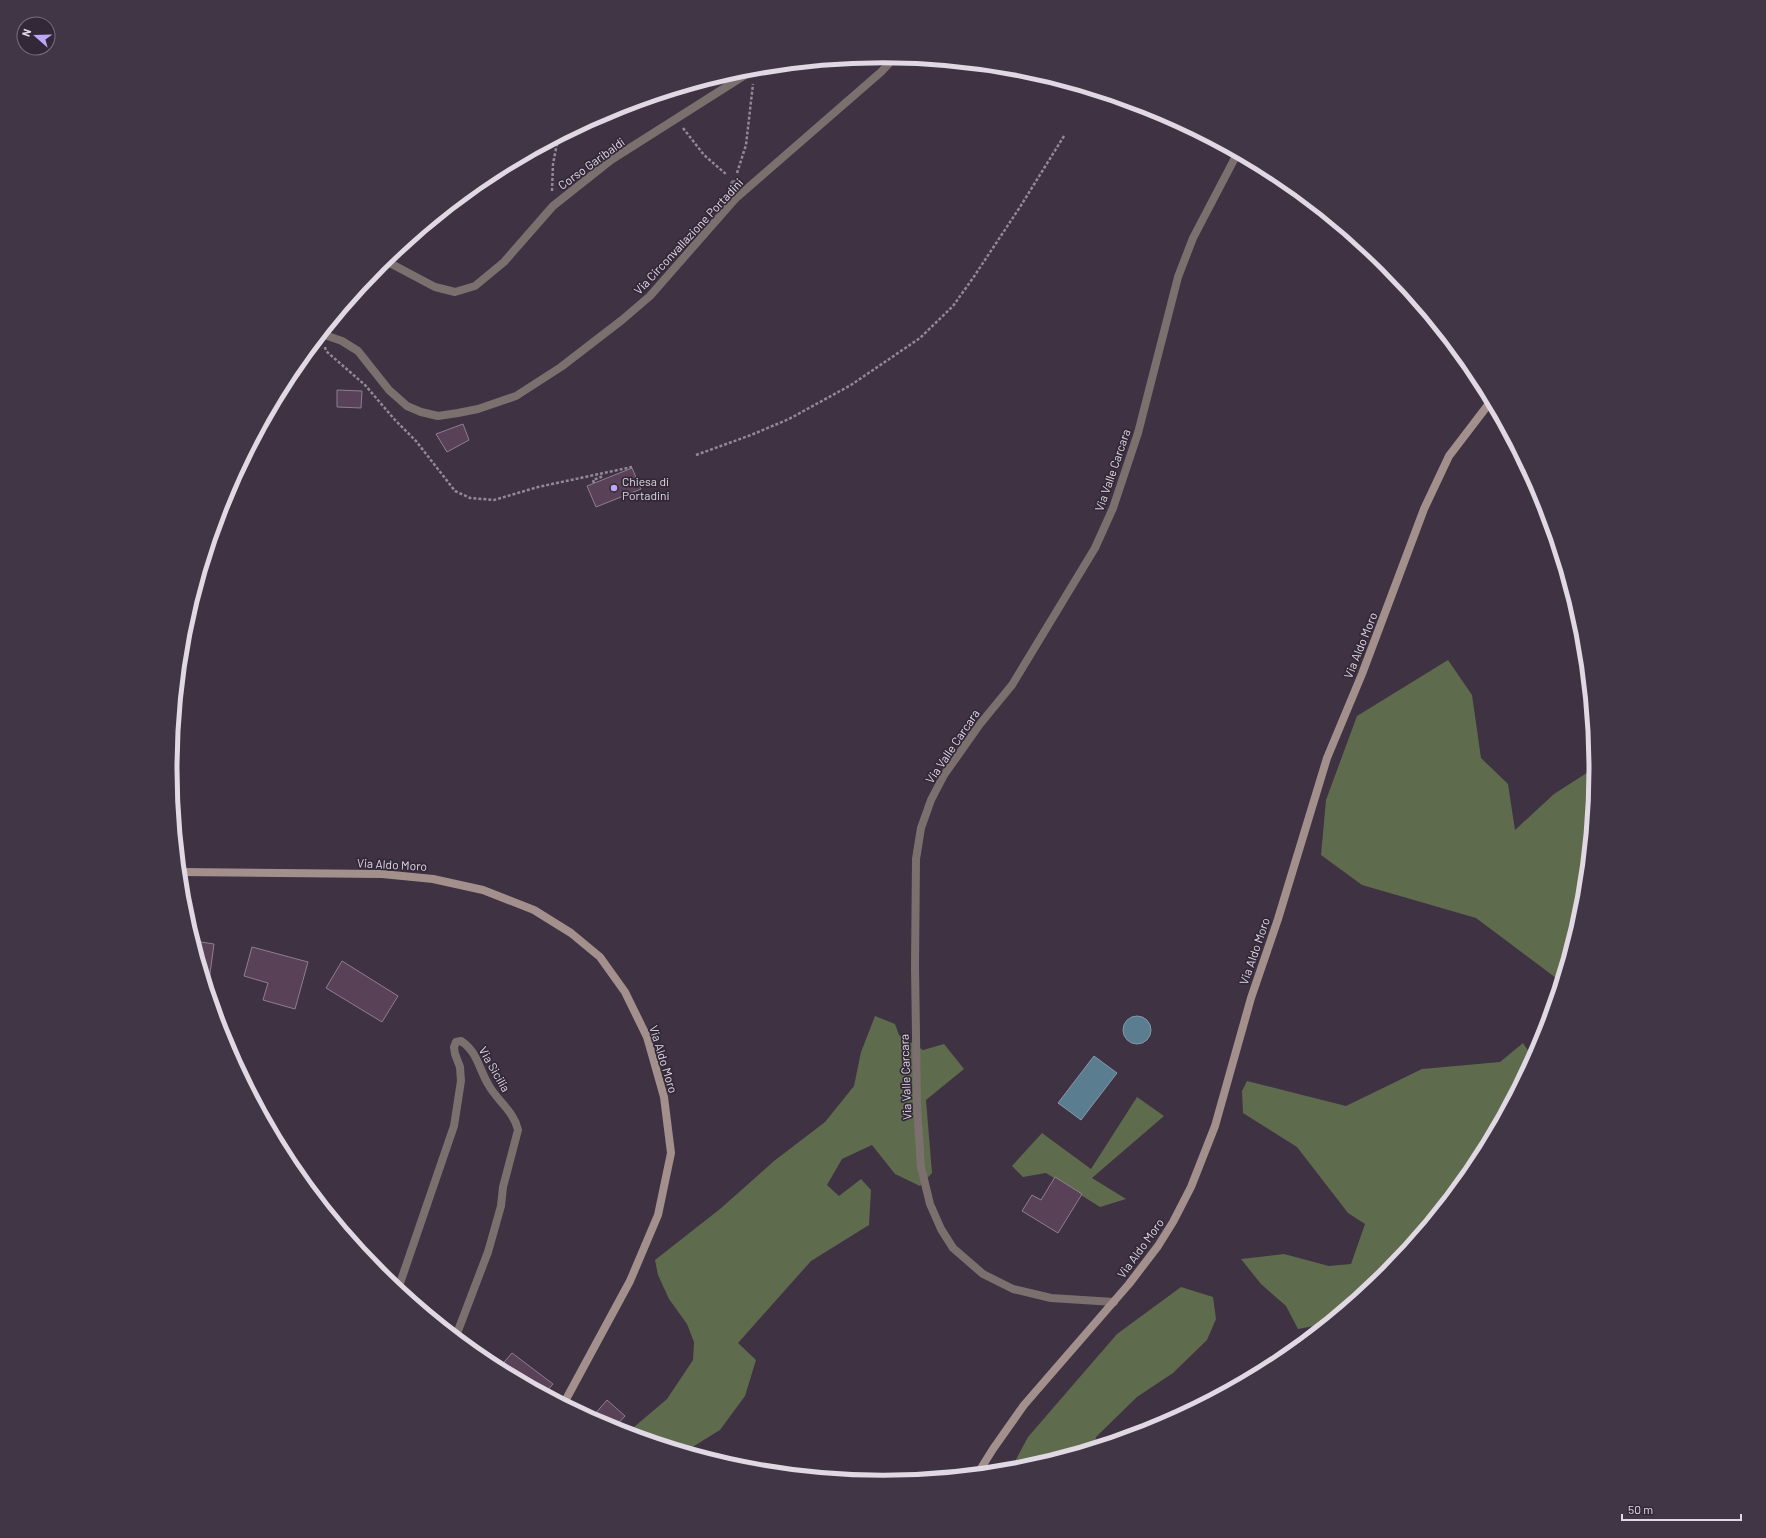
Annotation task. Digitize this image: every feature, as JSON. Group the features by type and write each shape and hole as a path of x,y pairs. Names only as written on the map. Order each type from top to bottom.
{"main road":[{"name":"Via Aldo Moro","path":"981,1468 1024,1405 1114,1302 1158,1246 1173,1222 1191,1187 1215,1126 1251,998 1278,919 1327,758 1362,674 1424,509 1449,456 1488,406"},
{"name":"Via Aldo Moro","path":"185,872 382,874 433,879 483,890 534,910 571,933 600,957 625,992 647,1037 664,1097 670,1153 658,1215 630,1281 566,1399"}],"street":[{"name":"Via Circonvallazione Portadini","path":"326,335 342,341 358,351 389,390 407,406 420,412 438,416 478,410 516,396 561,367 622,320 650,296 735,199 889,63"},
{"name":"Corso Garibaldi","path":"391,264 435,287 455,292 475,286 504,262 553,206 611,160 740,78"},
{"name":"Via Valle Carcara","path":"1114,1302 1051,1298 1013,1289 983,1274 953,1248 941,1229 930,1204 921,1167 917,1113 915,966 916,859 921,828 931,800 944,775 980,724 1012,685 1095,548 1113,508 1138,433 1178,277 1193,238 1235,158"},
{"path":"733,182 732,193 735,199"},
{"name":"Via Sicilia","path":"400,1283 454,1126 461,1081 460,1067 454,1046 456,1042 461,1040 468,1045 497,1098 511,1113 516,1121 518,1130 503,1187 501,1206 488,1252 457,1332"}],"path":[{"path":"740,164 746,145 755,78"},
{"path":"680,123 685,132 704,155 733,182"},
{"path":"696,455 751,435 789,419 851,385 920,338 953,306 973,278 1020,208 1064,136"},
{"path":"551,198 553,164 557,144"},
{"path":"326,351 365,385 395,420 416,441 455,491 462,495 479,499 494,500 538,487 632,467"},
{"path":"594,483 593,480 601,477 599,474"}],"green space":[{"path":"1448,660 1472,695 1481,758 1508,784 1515,830 1554,794 1589,772 1583,861 1575,907 1557,979 1476,918 1362,885 1321,855 1326,800 1357,716"},
{"path":"875,1016 895,1024 899,1035 923,1050 944,1044 964,1069 926,1100 932,1173 920,1186 895,1174 872,1145 842,1159 827,1185 839,1196 861,1179 871,1190 869,1225 811,1261 738,1343 756,1360 745,1396 720,1430 691,1448 656,1438 632,1429 667,1399 693,1360 694,1342 687,1324 669,1299 658,1275 655,1260 720,1209 774,1161 825,1122 854,1086 861,1052"},
{"path":"1523,1043 1529,1052 1516,1081 1494,1122 1470,1161 1443,1199 1414,1234 1382,1268 1348,1300 1317,1325 1298,1329 1286,1306 1261,1284 1241,1259 1284,1254 1329,1266 1351,1264 1365,1224 1348,1213 1297,1147 1243,1113 1242,1091 1247,1081 1346,1106 1422,1069 1500,1062"},
{"path":"1137,1097 1164,1116 1092,1178 1126,1199 1100,1207 1046,1173 1023,1177 1012,1166 1042,1133 1091,1169"},
{"path":"1181,1287 1213,1297 1216,1319 1207,1340 1173,1373 1137,1397 1096,1437 1095,1442 1066,1451 1015,1462 1028,1437 1117,1334"}],"water":[{"path":"1137,1016 1147,1020 1151,1030 1147,1040 1137,1044 1127,1040 1123,1030 1127,1020"},
{"path":"1094,1056 1117,1073 1081,1120 1058,1103"}],"building":[{"path":"337,390 362,391 361,408 337,407"},
{"path":"463,424 469,440 447,452 436,434"},
{"name":"Chiesa di Portadini","path":"632,468 641,489 596,507 587,486"},
{"path":"199,942 214,944 209,980"},
{"path":"252,947 308,962 295,1009 263,1000 268,983 244,976"},
{"path":"342,961 398,996 382,1022 326,988"},
{"path":"1055,1177 1082,1194 1058,1233 1022,1211 1032,1195 1041,1200"},
{"path":"512,1353 553,1384 548,1390 503,1363"},
{"path":"607,1400 625,1416 618,1423 596,1413"}],"place":[{"name":"Chiesa di Portadini","path":"614,488"}]}
